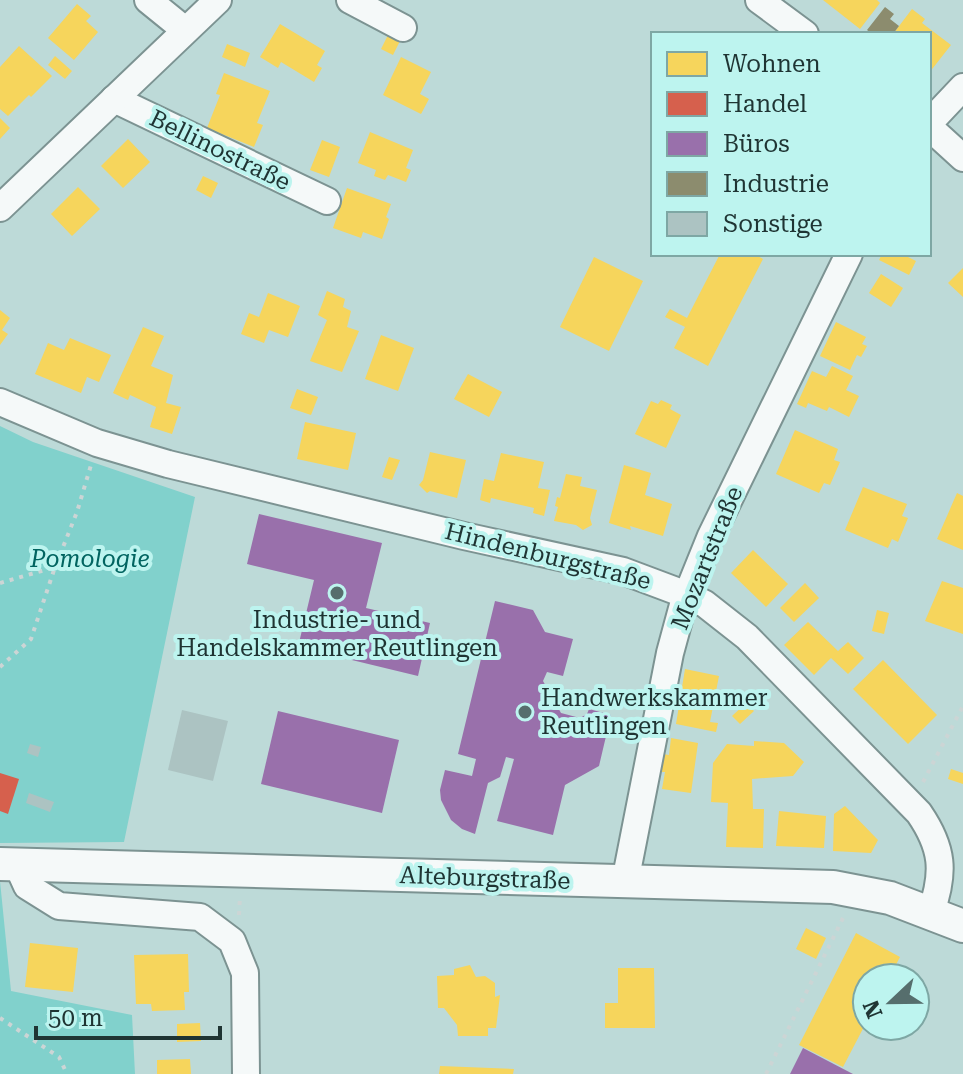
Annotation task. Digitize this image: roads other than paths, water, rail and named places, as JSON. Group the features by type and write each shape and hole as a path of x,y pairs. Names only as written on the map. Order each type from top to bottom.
{"main road":[{"name":"Alteburgstraße","path":"9,864 833,887 873,893 963,926"}],"street":[{"path":"148,0 185,30"},
{"name":"Bellinostraße","path":"0,208 218,0"},
{"path":"350,0 403,28"},
{"path":"759,0 802,32"},
{"path":"931,123 963,87"},
{"name":"Bellinostraße","path":"114,99 327,201"},
{"path":"931,127 963,158"},
{"name":"Mozartstraße","path":"625,882 670,653 687,595 711,536 848,256"},
{"name":"Hindenburgstraße","path":"0,402 97,443 168,464 623,571 705,604 747,637 908,801 928,826 939,857 940,886 931,912"},
{"path":"9,864 27,886 59,906 200,917 232,941 245,973 246,1074"}],"place":[{"name":"Industrie- und Handelskammer Reutlingen","path":"337,593"},
{"name":"Handwerkskammer Reutlingen","path":"525,712"}],"park label":[{"name":"Pomologie","path":"90,559"}]}
